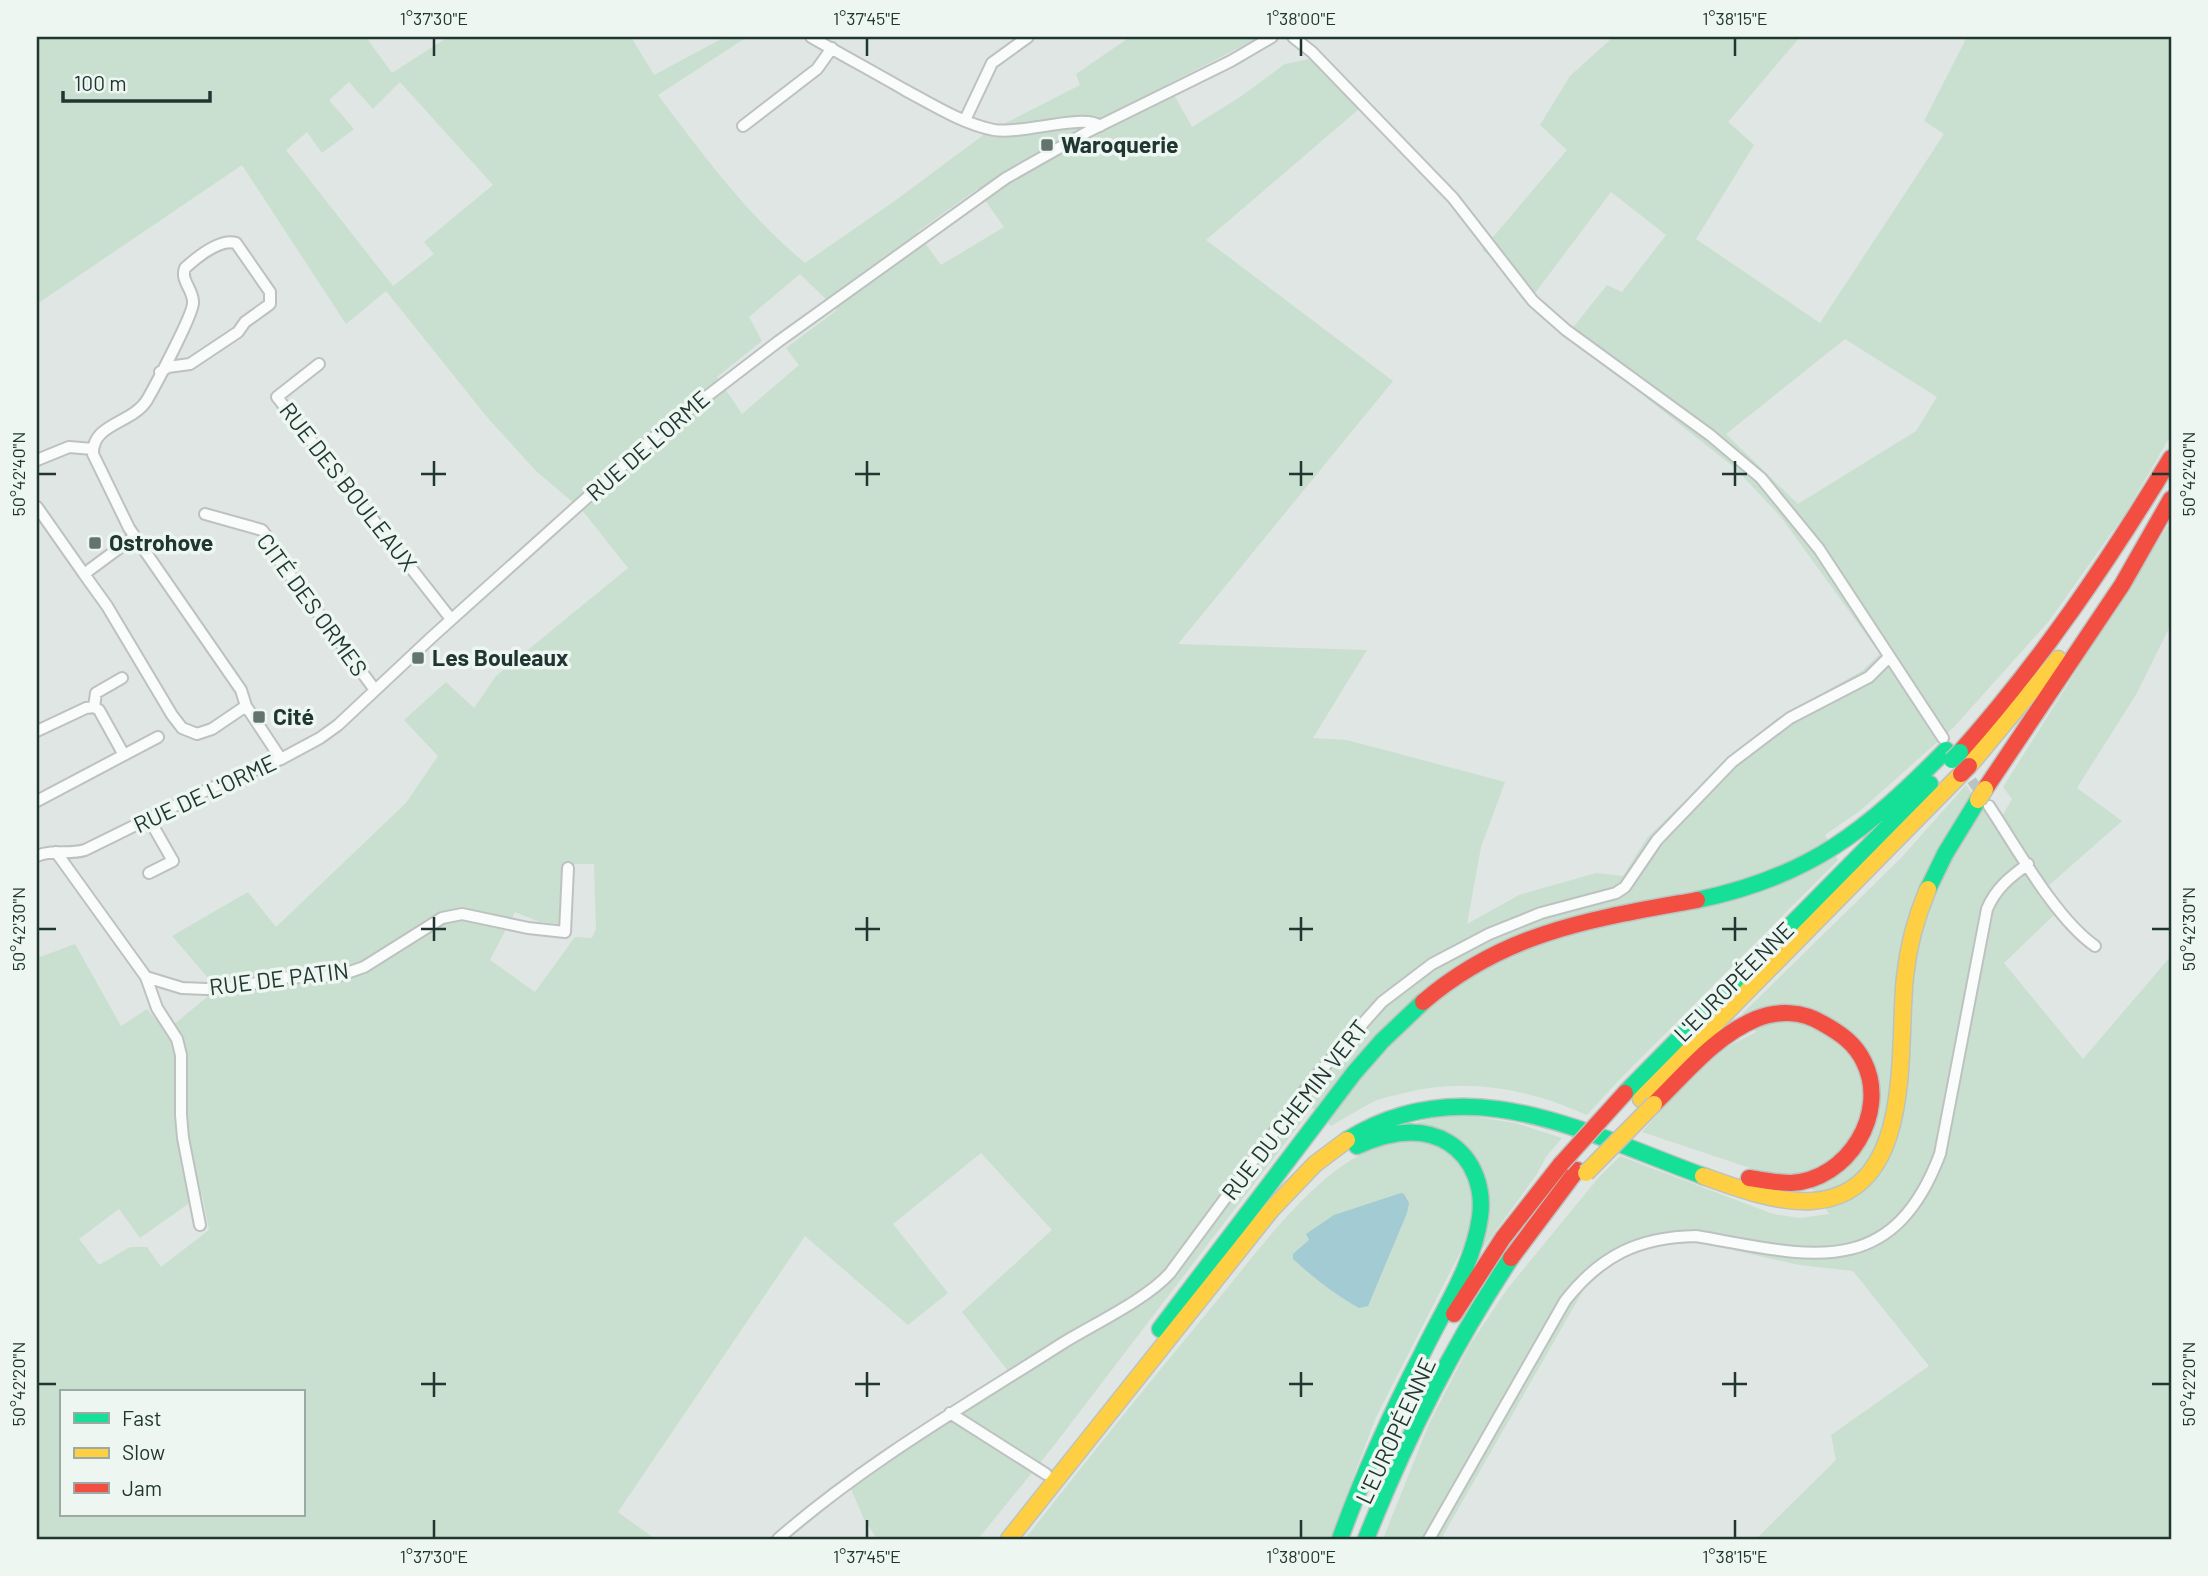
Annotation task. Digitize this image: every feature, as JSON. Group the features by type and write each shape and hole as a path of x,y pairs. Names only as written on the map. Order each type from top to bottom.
{"highway":[{"name":"L'EUROPÉENNE","path":"1366,1539 1415,1421 1465,1327 1582,1171 1647,1102 2024,677 2097,578 2171,458"},
{"name":"L'EUROPÉENNE","path":"1349,1539 1385,1447 1441,1335 1503,1238 1561,1164 1625,1093 1955,755 2013,716 2066,649 2115,579 2171,490"},
{"path":"1009,1539 1268,1212 1310,1168 1335,1147 1390,1118 1423,1109 1473,1105 1525,1113 1722,1182 1787,1200 1822,1200 1855,1186 1865,1178 1887,1146 1894,1121 1904,981 1914,924 1933,877 2122,585 2171,499"},
{"path":"993,1539 1160,1329 1354,1073 1387,1034 1432,992 1479,960 1543,932 1616,914 1726,895 1784,874 1821,856 1955,755"},
{"path":"1160,1329 1259,1208 1306,1158 1348,1126 1389,1107 1447,1095 1504,1098 1561,1114 1738,1175 1769,1183 1783,1183 1811,1180 1845,1161 1865,1134 1872,1097 1871,1084 1863,1061 1839,1031 1807,1016 1782,1013 1754,1020 1731,1033 1647,1102"},
{"path":"1195,1306 1292,1199 1335,1160 1354,1148 1387,1134 1416,1132 1441,1139 1461,1153 1469,1163 1476,1175 1481,1202 1479,1228 1474,1243 1379,1441 1340,1539"}],"street":[{"path":"811,37 922,100 965,121 993,130 1008,131 1091,121 1100,126"},
{"path":"965,121 992,64 1028,37"},
{"name":"RUE DE L'ORME","path":"37,856 85,850 207,790 281,759 330,731 451,619 703,397 986,191 1035,160 1231,61 1272,37"},
{"path":"1293,37 1312,52 1449,194 1533,301 1566,330 1710,435 1761,478 1819,550 1955,755"},
{"path":"743,126 817,69 831,48"},
{"path":"160,372 168,367 190,364 238,332 245,322 270,304 270,292 236,243 222,243 183,271 193,306 160,372 139,410 98,434 93,449 96,463 134,537 241,690 246,706 281,759"},
{"name":"RUE DES BOULEAUX","path":"319,364 277,397 451,619"},
{"path":"37,460 69,447 93,449"},
{"path":"37,507 107,606 177,723 191,734 203,733 246,706"},
{"name":"CITÉ DES ORMES","path":"205,514 253,526 265,533 276,556 375,690"},
{"path":"84,574 134,537"},
{"name":"RUE DU CHEMIN VERT","path":"778,1539 896,1448 1157,1286 1170,1273 1322,1068 1360,1024 1407,982 1460,948 1500,929 1541,913 1616,893 1625,887 1657,840 1713,780 1740,756 1797,714 1868,677 1889,657"},
{"path":"94,707 96,693 122,678"},
{"path":"37,731 86,708 94,707 99,710 124,755"},
{"path":"37,801 158,737"},
{"path":"1984,798 2070,924 2095,946"},
{"path":"149,819 173,861 149,873"},
{"path":"56,852 146,977 157,1008 177,1039 180,1048 181,1115 200,1225"},
{"path":"1429,1539 1565,1301 1576,1287 1603,1263 1629,1248 1663,1238 1696,1236 1801,1254 1841,1252 1875,1239 1914,1205 1925,1189 1940,1154 1987,909 2003,883 2028,864"},
{"name":"RUE DE PATIN","path":"146,977 182,988 206,989 242,987 274,978 338,976 364,967 442,918 455,914 565,932 568,868"},
{"path":"950,1413 1046,1474"}],"green space":[{"path":"37,37 366,37 392,73 448,37 631,37 654,75 725,37 747,37 658,95 745,204 805,263 986,133 1080,85 1076,74 1130,37 1260,37 1168,84 1192,127 1285,64 1314,58 1359,109 1206,240 1393,381 1178,644 1367,650 1313,738 1347,740 1505,782 1481,847 1467,924 1519,895 1596,873 1623,876 1647,838 1706,780 1776,719 1862,671 1880,654 1781,517 1735,468 1567,335 1607,285 1622,292 1666,235 1611,192 1529,301 1497,261 1482,250 1567,150 1540,125 1570,76 1611,39 1610,37 1800,37 1728,122 1754,145 1696,239 1820,323 1944,134 1924,121 1967,37 2171,37 2171,435 2125,514 2049,621 1953,728 1861,810 1825,835 1838,860 1587,1115 1520,1092 1474,1086 1428,1088 1377,1100 1331,1126 1312,1108 1052,1448 978,1539 877,1539 864,1519 851,1489 789,1539 769,1539 826,1493 946,1410 1008,1371 962,1312 1052,1230 981,1153 893,1224 948,1293 908,1325 805,1236 618,1512 655,1539 37,1539 37,958 75,944 121,1026 147,1009 166,1031 207,997 209,979 172,936 248,892 276,927 406,803 438,756 404,720 446,682 474,708 496,676 628,568 582,510 536,471 487,417 386,291 346,324 242,165 37,304","holes":["349,82 373,109 400,82 493,185 424,242 434,254 393,286 286,150 307,132 322,153 354,129 329,100","977,189 1004,227 941,265 917,232","800,274 837,310 786,348 799,365 742,414 717,377 762,341 749,317","1845,339 1937,397 1916,431 1798,504 1726,434","563,864 594,864 596,929 592,938 575,937 535,992 490,960 515,912 540,922 560,924","202,1194 209,1230 161,1267 147,1247 130,1247 99,1265 79,1239 119,1209 140,1238"]},
{"path":"2171,521 2171,624 2137,693 2077,788 2122,821 2038,895 2054,915 2004,963 2083,1059 2171,956 2171,1539 1756,1539 1836,1460 1831,1435 1929,1366 1853,1271 1799,1265 1698,1242 1655,1246 1616,1261 1584,1289 1441,1539 1383,1539 1429,1424 1469,1346 1508,1288 1599,1177 1620,1156 1773,1214 1800,1218 1829,1214 1813,1190 1787,1175 1762,1172 1642,1132 1672,1098 1723,1049 1756,1032 1743,1013 1902,857 1966,785 1996,827 2012,799 2003,787"},
{"path":"1471,1116 1515,1123 1562,1138 1481,1251 1464,1245 1376,1417 1330,1539 1025,1539 1255,1254 1317,1186 1360,1155 1389,1144 1408,1141 1418,1122 1438,1117"}],"water":[{"path":"1401,1193 1409,1203 1407,1213 1368,1306 1359,1308 1350,1303 1293,1259 1293,1254 1309,1240 1306,1234 1334,1215"}],"tunnel":[{"path":"1963,768 1984,798"}],"traffic: fast":[{"path":"1697,900 1737,890 1805,864 1862,827 1946,750"},
{"path":"1952,760 1960,752"},
{"path":"1625,1093 1930,784"},
{"path":"1928,889 1945,854 1978,800"},
{"path":"1160,1329 1354,1073 1382,1041 1423,1002"},
{"path":"1347,1140 1392,1118 1437,1108 1481,1107 1526,1114 1571,1126 1703,1176"},
{"path":"1340,1539 1388,1422 1464,1271 1476,1235 1481,1206 1479,1186 1471,1166 1458,1150 1438,1137 1403,1133 1357,1146"},
{"path":"1366,1539 1397,1466 1449,1360 1511,1258"}],"traffic: slow":[{"path":"1969,766 2058,659"},
{"path":"1641,1099 1961,774"},
{"path":"1978,800 1985,789"},
{"path":"1703,1176 1771,1197 1812,1201 1846,1192 1869,1173 1885,1146 1895,1113 1906,966 1913,932 1928,889"},
{"path":"1586,1173 1654,1104"},
{"path":"1009,1539 1271,1210 1315,1164 1347,1140"}],"traffic: jam":[{"path":"1960,752 1990,718 2072,610 2171,458"},
{"path":"1985,789 2122,585 2171,499"},
{"path":"1961,774 1969,766"},
{"path":"1423,1002 1454,978 1519,944 1586,922 1697,900"},
{"path":"1654,1104 1714,1045 1756,1019 1772,1014 1798,1014 1814,1019 1841,1035 1860,1055 1870,1082 1871,1102 1867,1122 1858,1140 1846,1157 1830,1170 1812,1179 1791,1183 1749,1178"},
{"path":"1561,1164 1625,1093"},
{"path":"1454,1314 1503,1238 1561,1164"},
{"path":"1511,1258 1577,1170"}],"place":[{"name":"Waroquerie","path":"1047,145"},
{"name":"Ostrohove","path":"95,543"},
{"name":"Les Bouleaux","path":"418,658"},
{"name":"Cité","path":"259,717"}]}
